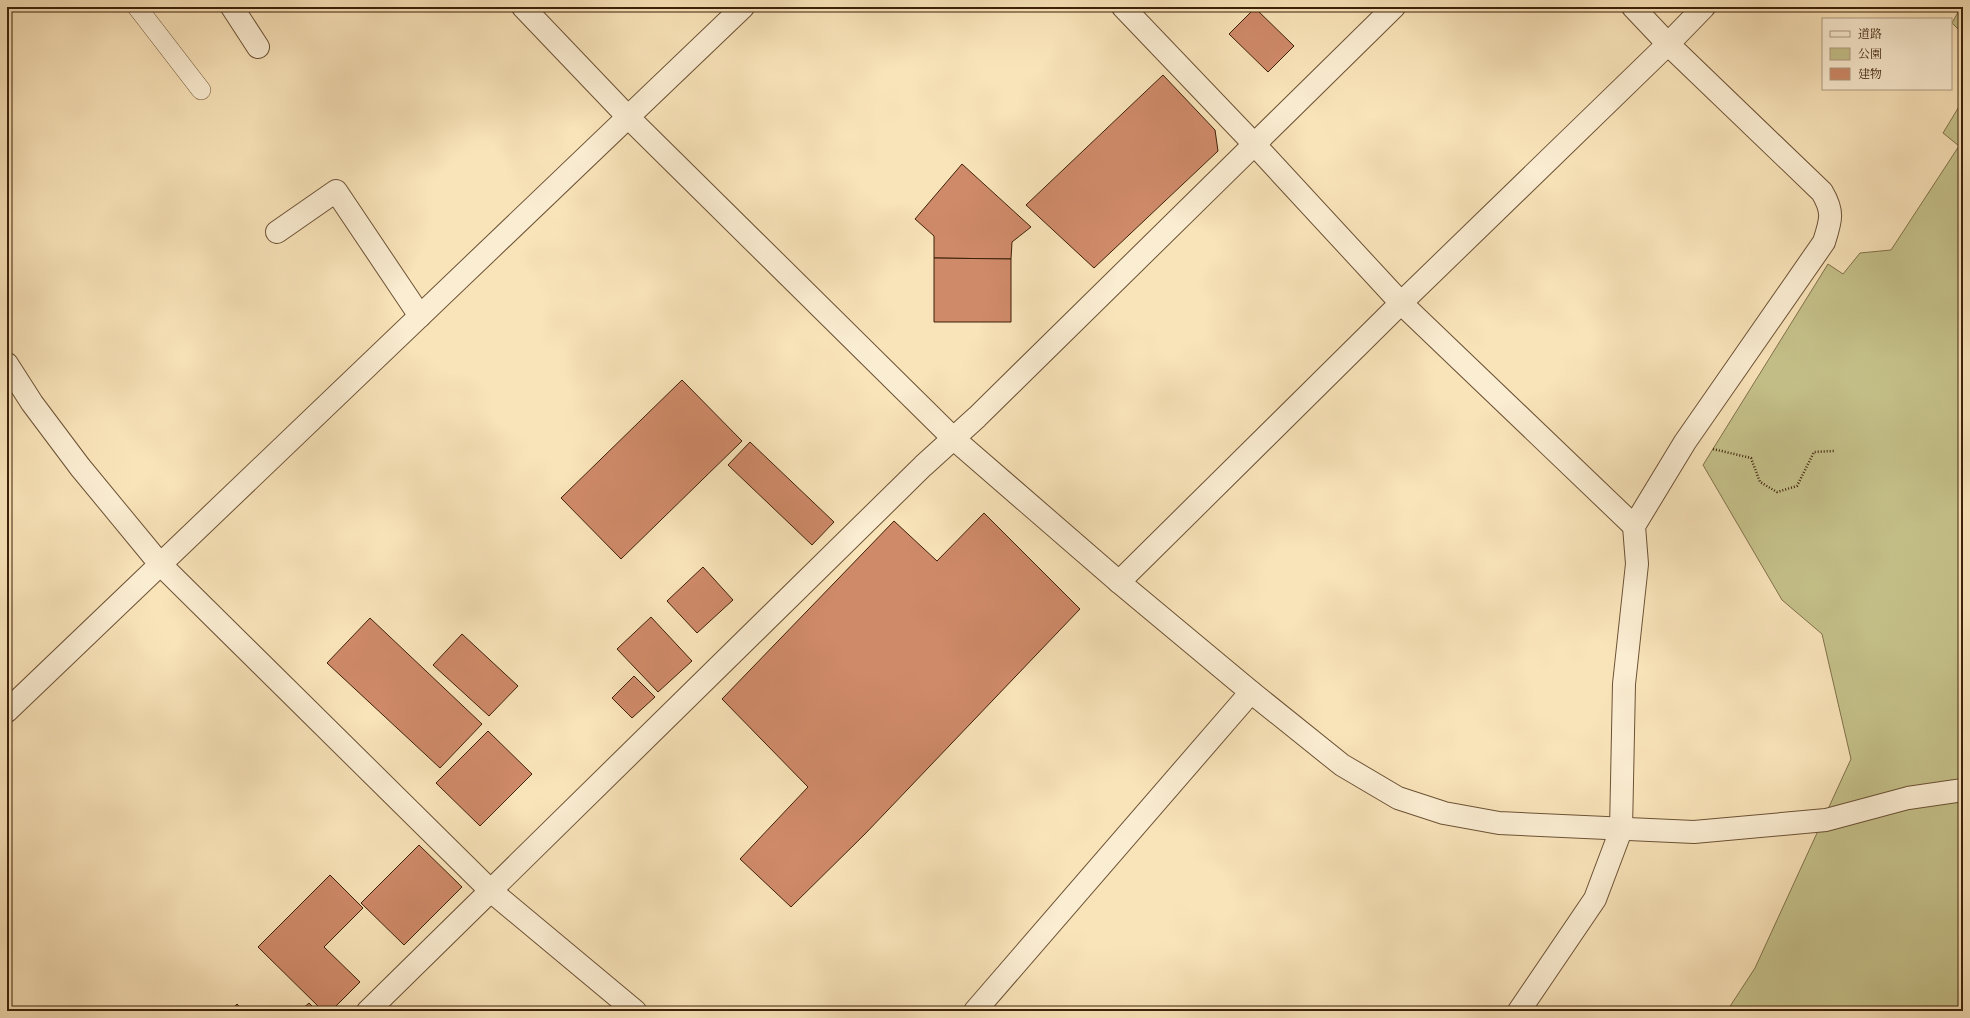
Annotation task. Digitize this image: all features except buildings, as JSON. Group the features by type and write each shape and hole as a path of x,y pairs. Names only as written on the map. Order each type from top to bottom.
{"street":[{"path":"232,7 258,47"},
{"path":"523,7 629,118 954,439 1120,582 1251,692 1342,765 1398,798 1444,813 1499,823 1621,830 1694,832 1826,820 1908,798 1963,790"},
{"path":"7,711 629,118 743,7"},
{"path":"1123,7 1255,145 1401,303 1634,526"},
{"path":"368,1011 923,466 954,439 1255,145 1394,7"},
{"path":"1519,1011 1595,899 1621,830 1624,684 1638,564 1634,526 1685,442 1824,242 1830,222 1830,205 1822,192 1668,44 1633,7"},
{"path":"1120,582 1401,303 1668,44 1704,7"},
{"path":"277,232 336,191 420,316"},
{"path":"7,364 32,403 80,467 160,564 491,891 635,1011"},
{"path":"975,1011 1251,692"}],"lane":[{"path":"137,7 201,90"}],"path":[{"path":"1685,442 1751,458 1760,482 1777,492 1797,486 1814,452 1834,451"}],"green space":[{"path":"1961,7 1963,7 1963,34 1952,23"},
{"path":"1963,100 1963,1011 1727,1011 1755,968 1851,759 1822,634 1782,600 1703,465 1828,264 1843,274 1860,253 1891,250 1959,146 1943,133"}]}
